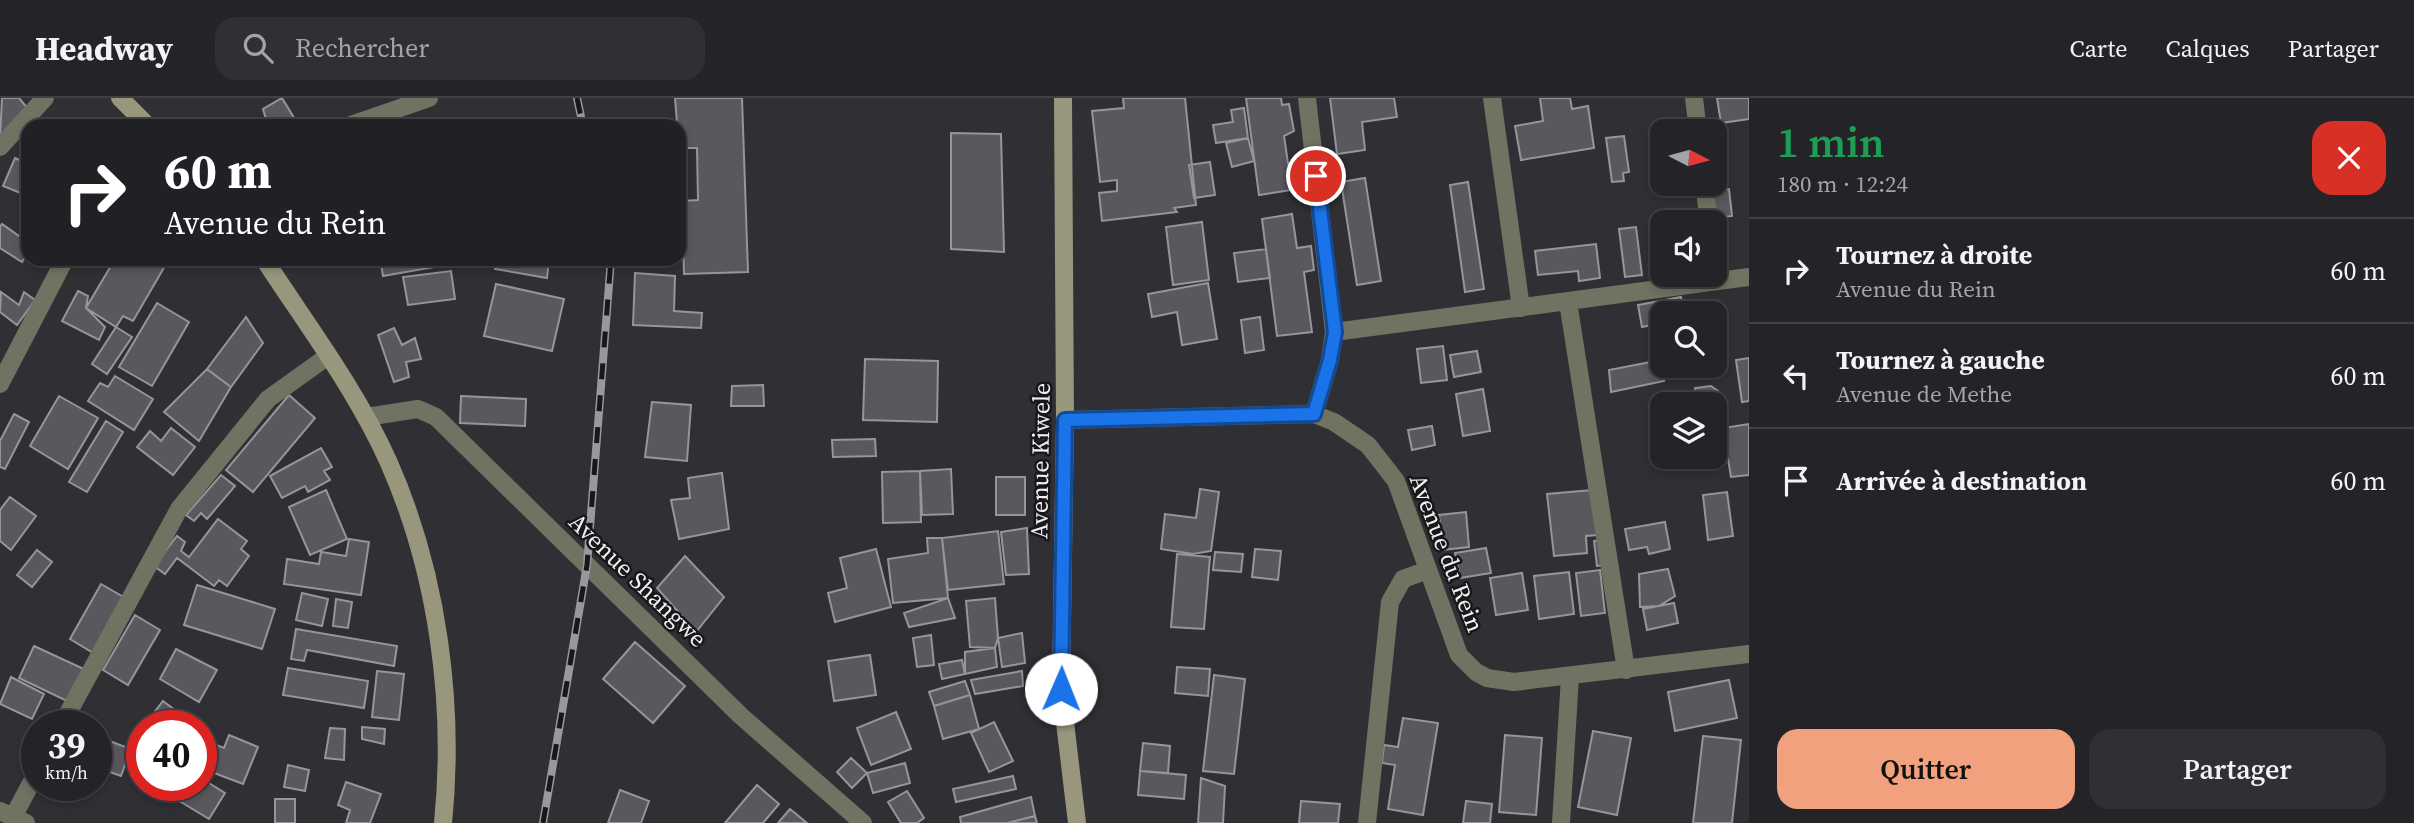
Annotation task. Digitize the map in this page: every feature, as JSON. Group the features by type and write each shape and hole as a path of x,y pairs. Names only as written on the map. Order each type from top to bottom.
{"street":[{"path":"26,119 45,98"},
{"path":"120,98 137,119"},
{"path":"368,119 429,98"},
{"name":"Avenue Kiwele","path":"1063,98 1065,420 1061,689 1077,823"},
{"path":"1307,98 1335,332 1330,360 1314,414"},
{"path":"1492,98 1521,307"},
{"path":"1694,98 1697,119"},
{"path":"0,147 21,124"},
{"path":"0,384 61,266"},
{"path":"269,266 366,417 390,465 415,541 435,615 447,741 443,823"},
{"path":"1727,276 1749,277"},
{"path":"1335,332 1568,302 1653,287"},
{"path":"1568,302 1626,670"},
{"path":"70,710 179,509 268,399 328,356"},
{"name":"Avenue Shangwe","path":"366,417 405,409 418,409 436,417 741,716 863,823"},
{"name":"Avenue du Rein","path":"1065,420 1314,414 1334,422 1368,445 1396,481 1459,655 1476,672 1487,678 1514,682 1570,677 1749,654"},
{"path":"1367,823 1390,602 1395,588 1403,579 1428,569"},
{"path":"1561,823 1570,677"},
{"path":"13,817 22,801"}],"building":[{"path":"2,98 19,98 29,110 0,137"},
{"path":"282,98 295,119 266,119 263,109"},
{"path":"675,98 742,98 748,272 684,274 686,201 698,200 697,148 686,148 686,119 677,119"},
{"path":"1123,98 1185,98 1196,205 1174,208 1177,212 1102,221 1099,193 1117,191 1117,180 1100,182 1092,111 1124,108"},
{"path":"1246,98 1281,98 1282,105 1289,104 1294,131 1284,136 1292,190 1259,195"},
{"path":"1330,98 1394,98 1397,117 1362,122 1365,150 1337,154"},
{"path":"1540,98 1570,98 1572,109 1588,106 1594,148 1521,160 1515,126 1543,121"},
{"path":"1717,98 1749,98 1749,119 1727,122 1727,119 1720,119"},
{"path":"1244,108 1248,138 1216,143 1213,125 1233,122 1231,110"},
{"path":"951,133 1001,134 1004,252 951,249"},
{"path":"1624,136 1629,172 1623,173 1624,181 1612,182 1606,138"},
{"path":"1248,138 1254,161 1232,167 1226,143"},
{"path":"15,158 21,161 21,193 3,186"},
{"path":"1210,162 1215,195 1194,198 1189,165"},
{"path":"1365,178 1381,281 1357,285 1341,182"},
{"path":"1468,182 1484,289 1465,292 1450,185"},
{"path":"1727,189 1732,216 1727,217 1727,210 1715,210 1713,196 1727,196"},
{"path":"1292,214 1297,248 1311,246 1314,270 1304,272 1312,332 1277,336 1262,219"},
{"path":"1202,222 1209,280 1173,285 1166,227"},
{"path":"2,224 19,236 21,233 21,261 0,248 0,227"},
{"path":"1636,227 1642,275 1625,277 1619,229"},
{"path":"1596,244 1600,278 1579,281 1578,271 1538,275 1535,251"},
{"path":"1266,249 1270,278 1238,282 1234,253"},
{"path":"111,266 165,266 133,321 123,316 116,327 86,308"},
{"path":"381,266 440,266 383,276"},
{"path":"495,266 548,266 547,278 495,269"},
{"path":"451,271 455,299 408,305 403,277"},
{"path":"635,273 675,276 674,311 702,313 701,328 633,325"},
{"path":"1208,283 1217,339 1182,345 1177,312 1152,317 1148,294"},
{"path":"496,284 564,299 552,351 484,336"},
{"path":"78,291 88,296 86,308 105,327 99,340 62,321"},
{"path":"1,292 19,305 24,292 35,300 17,325 0,312"},
{"path":"1681,297 1682,301 1660,301"},
{"path":"157,303 189,322 152,386 119,367"},
{"path":"1650,303 1650,325 1642,327 1638,305"},
{"path":"246,317 263,343 231,387 207,369"},
{"path":"1260,317 1264,350 1245,353 1241,320"},
{"path":"116,327 132,337 107,374 92,364"},
{"path":"394,328 402,345 415,338 421,359 406,362 409,377 394,382 378,335"},
{"path":"1443,346 1447,380 1421,383 1417,349"},
{"path":"1477,351 1481,372 1454,377 1450,355"},
{"path":"1749,358 1749,401 1742,402 1736,360"},
{"path":"865,359 938,361 937,422 863,420"},
{"path":"1650,362 1650,378 1664,378 1664,381 1611,392 1609,370"},
{"path":"207,369 231,387 199,441 164,412"},
{"path":"115,376 153,399 134,430 88,401 100,383 108,387"},
{"path":"763,385 764,406 731,406 732,386"},
{"path":"1711,386 1718,392 1696,392 1695,388"},
{"path":"1483,389 1490,431 1463,436 1456,394"},
{"path":"289,395 315,418 253,492 226,470"},
{"path":"59,396 98,418 68,469 30,446"},
{"path":"461,396 526,399 525,426 460,423"},
{"path":"652,402 691,405 687,461 645,457"},
{"path":"14,414 29,422 5,469 0,467 0,441"},
{"path":"106,421 123,432 87,492 69,482"},
{"path":"1749,424 1749,475 1731,477 1727,427"},
{"path":"1432,426 1435,445 1412,450 1408,430"},
{"path":"171,428 195,447 173,475 137,447 150,431 161,441"},
{"path":"875,439 876,456 833,457 832,440"},
{"path":"321,448 332,467 324,471 330,480 308,492 305,486 282,498 270,476"},
{"path":"951,469 953,514 922,515 920,471"},
{"path":"920,471 921,522 883,523 882,472"},
{"path":"722,473 729,529 679,539 671,500 690,498 688,478"},
{"path":"221,475 235,486 207,519 201,513 194,521 186,515"},
{"path":"996,477 1025,477 1025,515 996,515"},
{"path":"1200,489 1219,492 1211,551 1193,554 1161,549 1165,514 1196,518"},
{"path":"326,490 347,539 310,555 289,507"},
{"path":"1592,490 1597,535 1586,536 1587,553 1554,556 1547,494"},
{"path":"1727,492 1733,536 1708,540 1703,495"},
{"path":"10,497 36,516 11,550 0,541 0,510"},
{"path":"1466,512 1469,547 1443,550 1439,515"},
{"path":"218,519 247,541 241,549 249,556 227,586 219,580 214,586 177,558 165,574 154,566 177,536 185,542 181,551 189,557"},
{"path":"1665,522 1670,549 1649,554 1647,547 1629,550 1625,529"},
{"path":"1027,528 1029,574 1006,575 1001,532"},
{"path":"998,531 1004,584 948,590 942,538"},
{"path":"927,538 942,538 948,598 893,603 888,559 928,553"},
{"path":"349,539 369,542 361,595 284,584 287,559 319,564 321,552 346,556"},
{"path":"1604,540 1606,565 1597,566 1594,541"},
{"path":"1486,548 1491,573 1460,578 1455,553"},
{"path":"876,549 891,607 835,622 828,593 847,588 840,558"},
{"path":"1255,549 1281,551 1278,580 1252,577"},
{"path":"37,550 52,562 32,587 17,575"},
{"path":"1215,552 1243,554 1241,572 1213,570"},
{"path":"1177,554 1210,557 1204,629 1171,627"},
{"path":"685,556 724,597 696,632 657,588"},
{"path":"1668,569 1675,596 1659,606 1640,607 1639,574"},
{"path":"1600,570 1605,613 1581,616 1576,573"},
{"path":"1569,572 1574,614 1539,619 1534,576"},
{"path":"1522,573 1528,610 1496,615 1490,578"},
{"path":"101,584 127,599 95,654 70,639"},
{"path":"197,585 275,609 262,649 184,625"},
{"path":"302,593 328,599 322,626 296,620"},
{"path":"948,598 955,618 909,627 904,613"},
{"path":"995,598 998,638 995,648 970,647 966,601"},
{"path":"336,599 352,602 348,628 333,626"},
{"path":"1674,603 1678,623 1647,630 1643,609"},
{"path":"135,615 160,630 128,685 103,670"},
{"path":"296,629 397,646 394,666 307,650 304,661 291,659"},
{"path":"1022,633 1025,663 1002,667 998,638"},
{"path":"931,635 934,665 917,667 913,638"},
{"path":"635,642 685,686 653,723 603,679"},
{"path":"34,646 86,670 71,703 19,678"},
{"path":"995,648 997,667 965,674 965,652"},
{"path":"176,649 217,670 199,702 160,679"},
{"path":"870,655 876,695 834,701 828,661"},
{"path":"962,660 965,674 942,679 939,664"},
{"path":"1177,667 1210,669 1208,696 1175,693"},
{"path":"288,668 368,681 364,708 283,695"},
{"path":"377,671 404,674 399,720 372,717"},
{"path":"1022,671 1023,686 975,694 971,680"},
{"path":"1214,675 1245,679 1234,774 1203,771"},
{"path":"11,677 44,694 36,710 21,710 21,714 0,704"},
{"path":"1729,680 1737,718 1675,731 1668,692"},
{"path":"965,681 970,695 934,706 929,692"},
{"path":"970,695 979,729 943,739 934,706"},
{"path":"163,701 175,710 156,710"},
{"path":"896,712 911,749 871,765 857,728"},
{"path":"1403,718 1438,723 1423,815 1388,809 1395,765 1382,763 1384,745 1398,747"},
{"path":"994,722 1013,761 989,772 971,733"},
{"path":"362,727 385,729 384,744 362,739"},
{"path":"330,728 345,729 344,760 325,758"},
{"path":"1593,731 1631,738 1617,815 1578,807"},
{"path":"229,735 258,747 243,784 217,774 217,745 224,748"},
{"path":"1505,735 1542,738 1536,815 1499,812"},
{"path":"1703,736 1741,740 1732,823 1693,823"},
{"path":"112,742 126,747 126,762 121,776 112,773"},
{"path":"1143,743 1170,746 1168,773 1140,771"},
{"path":"851,758 867,773 852,788 837,772"},
{"path":"905,763 910,783 873,793 867,773"},
{"path":"288,765 309,770 305,791 284,787"},
{"path":"1140,771 1186,775 1184,799 1138,795"},
{"path":"1013,776 1016,789 956,802 953,789"},
{"path":"1201,778 1225,786 1223,823 1198,823"},
{"path":"346,782 381,794 370,823 346,823 350,810 338,805"},
{"path":"757,785 779,804 763,823 725,823"},
{"path":"217,788 225,793 209,819 179,801 217,801"},
{"path":"620,790 649,801 641,823 608,823"},
{"path":"907,791 924,818 917,823 901,823 888,802"},
{"path":"1031,797 1035,816 1007,823 961,823 960,817"},
{"path":"275,799 295,799 295,823 275,823"},
{"path":"1301,801 1340,804 1338,823 1299,823"},
{"path":"1466,801 1492,804 1490,823 1463,823"},
{"path":"790,809 807,823 778,823"},
{"path":"1035,816 1037,823 1007,823"}],"railway":[{"path":"577,98 582,119"},
{"path":"543,823 587,565 610,266"}],"route":[{"path":"1061,689 1065,420 1314,414 1330,360 1335,332 1316,176"}]}
